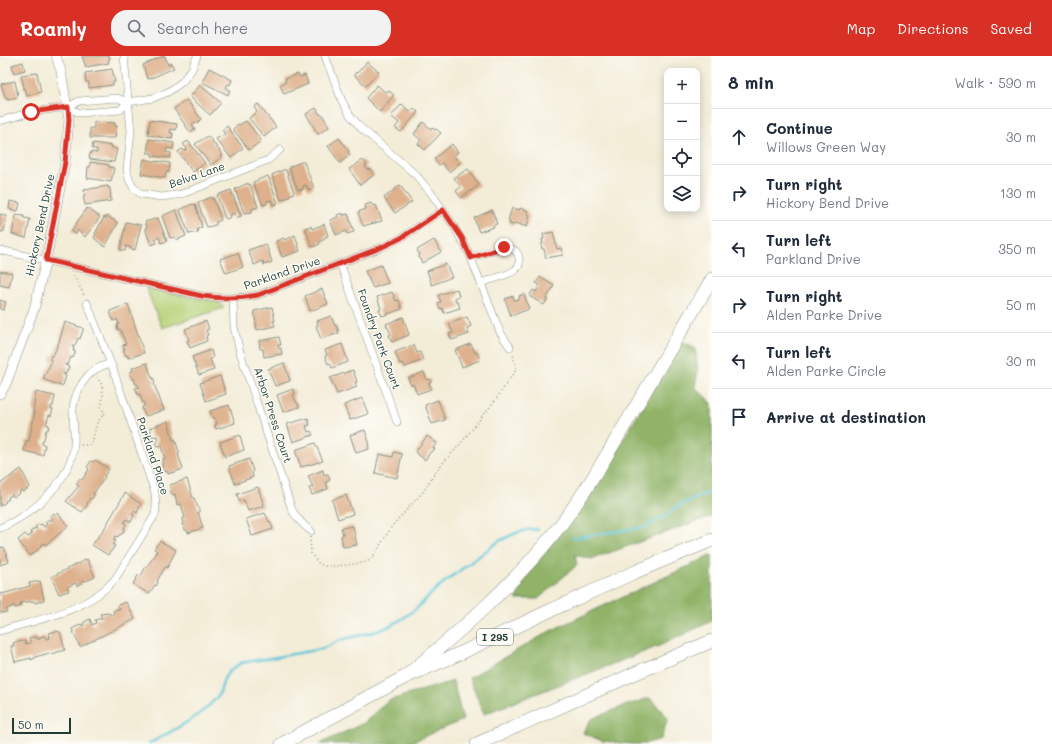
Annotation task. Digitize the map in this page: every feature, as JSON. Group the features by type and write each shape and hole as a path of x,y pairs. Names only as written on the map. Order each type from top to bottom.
{"highway":[{"path":"405,677 498,595 521,572 555,532 598,469 712,279"},
{"name":"I 295","path":"282,744 405,677 461,653 628,575 712,540"},
{"path":"477,744 638,672 712,641"}],"street":[{"name":"Hickory Bend Drive","path":"0,394 9,376 34,309 46,260 65,162 69,120 68,107 56,56"},
{"name":"Belva Lane","path":"124,56 131,131 127,170 133,187 141,194 162,197 182,194 268,160 280,150"},
{"path":"0,121 31,112 68,107 78,101 117,98 128,102 153,98 168,92 182,82 192,69 197,56"},
{"path":"325,56 342,101 350,114 361,128 416,175 462,238 500,332 510,347"},
{"path":"68,107 79,113 120,110 128,102"},
{"name":"Parkland Drive","path":"0,250 202,296 233,299 258,295 380,248 401,238 443,210"},
{"path":"471,258 504,247 513,249 519,255 519,264 515,270 481,283"},
{"name":"Foundry Park Court","path":"340,264 397,422"},
{"name":"Arbor Press Court","path":"233,299 234,327 240,352 292,510 300,522 311,531"},
{"name":"Parkland Place","path":"0,632 74,608 108,587 115,579 155,515 155,493 88,303"},
{"path":"0,528 32,509 51,491 65,474 70,464 75,444 72,412 76,396 87,376 96,369 110,363"}],"path":[{"path":"74,276 88,303"},
{"path":"311,531 311,554 319,564 325,566 339,566 367,562 373,557 377,553 383,539 392,526 423,492 436,471 462,442 496,399 515,371 516,368 510,347"},
{"path":"80,444 90,445 92,443 97,422 106,413 101,408 103,397 102,386 97,380 96,375"}],"green space":[{"path":"146,288 217,302 224,308 162,328"},
{"path":"682,342 695,347 698,371 695,387 712,403 712,516 592,559 575,555 577,565 538,599 516,599 527,577 595,486"},
{"path":"712,555 712,621 659,646 484,714 469,678 550,631"},
{"path":"453,681 463,720 407,744 319,744 364,723 387,701"},
{"path":"650,698 668,718 661,739 643,744 633,744 602,741 583,733 591,719"}],"building":[{"path":"82,56 109,56 110,59 108,60 109,63 86,67"},
{"path":"165,56 168,65 171,63 174,68 149,79 147,78 143,65"},
{"path":"23,62 25,70 14,73 12,65"},
{"path":"367,62 379,72 366,86 354,75"},
{"path":"209,68 232,80 230,85 228,84 226,88 230,90 228,95 202,82"},
{"path":"112,69 115,82 113,82 113,85 89,88 89,82 86,82 85,73"},
{"path":"37,73 41,92 27,96 25,88 23,89 24,86 21,75"},
{"path":"298,74 300,77 305,75 308,84 284,94 280,85 286,82 285,79"},
{"path":"15,81 18,96 17,98 8,100 6,99 1,84"},
{"path":"200,85 221,103 210,115 190,97"},
{"path":"377,85 386,93 388,90 394,95 380,112 366,98"},
{"path":"187,100 201,119 197,123 195,122 192,124 195,129 190,132 174,109"},
{"path":"258,104 276,127 264,137 249,118 257,112 254,107"},
{"path":"402,104 410,112 414,108 418,112 401,132 395,128 399,123 391,116"},
{"path":"316,108 320,115 322,114 329,127 318,134 306,114"},
{"path":"150,120 177,124 176,130 171,129 170,133 173,133 172,139 148,135"},
{"path":"246,121 261,140 249,150 233,129 238,124 239,125"},
{"path":"94,122 115,123 115,126 117,126 115,138 90,138 90,128 94,128"},
{"path":"423,122 431,129 432,127 441,133 425,150 418,144 421,140 414,134"},
{"path":"227,126 243,148 231,158 216,139 225,134 222,130"},
{"path":"208,136 223,155 211,165 195,144"},
{"path":"339,138 349,151 348,152 350,155 340,163 328,146"},
{"path":"149,139 174,143 173,149 167,148 166,152 171,153 170,158 152,156 152,153 147,153"},
{"path":"188,141 205,163 193,172 178,152 182,149 185,151 187,149 183,144"},
{"path":"93,143 112,146 112,148 117,149 114,162 90,159 89,157 91,152 97,153 97,149 92,149"},
{"path":"452,144 458,152 454,156 460,163 449,172 442,163 439,165 434,159"},
{"path":"144,159 170,163 169,172 166,172 165,178 141,174"},
{"path":"363,160 367,165 365,166 368,170 370,169 374,175 360,185 349,169"},
{"path":"90,162 109,165 109,167 114,168 111,182 87,178"},
{"path":"304,162 314,188 308,190 306,185 303,186 303,189 298,190 289,167"},
{"path":"468,169 479,185 461,198 456,191 461,187 454,178"},
{"path":"286,170 294,193 281,200 272,175"},
{"path":"268,176 278,203 273,205 271,200 267,201 267,204 263,205 253,182"},
{"path":"248,183 248,185 250,184 258,207 252,209 252,212 244,213 235,189"},
{"path":"400,185 412,202 395,213 384,198"},
{"path":"108,186 108,188 110,188 111,201 85,205 83,196 85,195 84,190"},
{"path":"231,190 241,216 236,218 234,213 227,219 225,218 217,195"},
{"path":"211,197 211,199 213,198 221,220 216,222 216,225 207,227 198,203"},
{"path":"10,201 20,203 18,211 9,209"},
{"path":"371,203 373,206 376,205 382,221 363,226 358,212 366,209 365,205"},
{"path":"195,204 202,227 197,229 198,232 189,234 180,210"},
{"path":"87,208 100,217 85,237 78,230 76,234 71,231"},
{"path":"512,208 520,210 520,208 528,211 527,214 530,215 527,227 515,223 514,225 509,224 510,221 508,220"},
{"path":"176,210 186,236 176,240 175,237 170,238 162,216"},
{"path":"492,210 497,224 493,225 494,227 479,232 474,218"},
{"path":"342,213 343,215 348,214 354,232 347,234 346,231 336,235 330,220 338,217 337,215"},
{"path":"0,214 7,216 4,231 2,232 0,232"},
{"path":"16,215 24,216 24,218 30,219 26,238 12,234"},
{"path":"107,216 118,223 105,247 94,238 104,217 106,218"},
{"path":"158,218 167,241 161,243 159,237 155,239 157,243 151,245 145,228 147,227 145,222"},
{"path":"126,222 141,225 135,250 126,246 125,251 120,250"},
{"path":"324,224 328,236 319,242 320,244 312,247 305,228 311,226 312,229"},
{"path":"553,232 557,249 561,248 563,255 546,258 541,244 543,244 542,239 544,239 543,234"},
{"path":"295,235 300,251 282,257 276,241 284,238 285,240"},
{"path":"434,240 441,252 422,263 418,256 420,255 417,250"},
{"path":"266,244 272,262 264,265 263,261 254,265 248,250"},
{"path":"238,253 243,267 226,273 220,259"},
{"path":"446,264 452,277 432,285 427,271"},
{"path":"381,265 388,283 373,288 365,271"},
{"path":"0,271 12,273 9,287 0,285"},
{"path":"540,277 554,286 544,305 529,296 533,290 536,292 540,285 536,283"},
{"path":"322,289 328,304 310,311 305,296"},
{"path":"457,289 459,296 455,298 460,308 444,313 442,308 440,309 438,303 441,302 438,295"},
{"path":"392,292 396,301 399,300 402,309 382,316 379,310 381,309 377,297"},
{"path":"524,294 529,309 511,316 505,299 513,296 514,300 520,299 519,296"},
{"path":"0,300 6,302 4,310 0,309"},
{"path":"128,304 144,353 128,358 128,355 126,356 123,349 125,349 123,345 126,344 120,329 118,330 117,325 119,324 117,319 113,321 110,311"},
{"path":"272,307 275,326 257,330 254,311"},
{"path":"331,316 339,333 321,339 316,326 318,325 317,321"},
{"path":"403,317 409,335 392,342 389,335 391,334 386,324"},
{"path":"467,317 471,326 467,328 469,334 452,340 449,334 453,333 449,324"},
{"path":"206,321 209,329 206,330 208,335 206,336 207,341 190,348 185,329"},
{"path":"65,322 83,328 83,330 80,339 78,338 72,347 74,347 73,351 75,351 73,358 71,357 67,365 65,364 69,367 66,374 64,373 66,376 63,385 61,386 43,379 52,361 50,360 51,355 53,356 59,342"},
{"path":"279,337 281,345 278,345 279,349 281,348 282,354 264,357 263,349 260,349 259,341"},
{"path":"342,344 348,362 332,368 330,363 328,364 325,356 327,355 325,350"},
{"path":"471,344 475,353 477,352 480,360 462,367 455,350"},
{"path":"414,345 417,353 420,352 423,360 405,367 403,363 400,364 395,352"},
{"path":"211,350 213,358 210,359 214,370 199,375 192,357"},
{"path":"147,363 164,410 146,416 142,407 145,406 142,402 140,394 138,395 135,388 140,387 135,383 134,378 132,379 130,372 133,371 132,368"},
{"path":"284,363 290,381 275,386 268,369"},
{"path":"353,370 357,387 337,394 330,378"},
{"path":"424,372 427,380 430,379 431,382 429,383 431,389 417,394 413,384 411,385 408,378"},
{"path":"220,376 226,394 206,401 200,383"},
{"path":"293,389 295,394 293,395 299,407 283,412 277,395"},
{"path":"36,392 55,396 53,406 51,406 51,409 53,409 51,416 49,415 46,424 49,425 48,430 46,430 42,442 42,444 45,445 43,455 24,451 26,441 29,441 35,412 33,412"},
{"path":"362,398 368,414 350,420 344,405"},
{"path":"438,400 445,420 432,424 425,405"},
{"path":"229,405 235,423 216,429 215,425 217,424 215,418 213,419 210,411"},
{"path":"308,418 310,425 306,426 308,432 311,431 313,435 293,442 287,424"},
{"path":"168,421 173,440 175,439 180,453 178,454 183,469 168,474 167,471 165,472 162,465 162,460 165,459 161,446 157,447 157,436 152,437 150,428"},
{"path":"365,430 369,442 369,449 356,453 350,435"},
{"path":"240,435 244,450 225,457 220,442"},
{"path":"427,436 437,443 433,448 435,449 432,452 431,451 425,460 415,452"},
{"path":"315,443 323,461 301,467 295,450"},
{"path":"394,452 402,454 397,478 375,473 379,454 393,457"},
{"path":"249,459 253,471 253,477 235,484 229,466"},
{"path":"95,460 109,469 93,494 92,499 90,498 88,504 82,512 66,501 79,486 76,484 80,478 82,480 89,469 87,467 91,461 93,462"},
{"path":"21,469 30,487 23,492 21,490 19,492 20,493 14,497 12,495 8,497 9,499 0,506 0,484"},
{"path":"323,470 324,475 328,474 330,480 326,482 328,489 312,495 309,488 313,487 308,476"},
{"path":"187,479 193,498 200,512 198,512 203,528 188,533 182,524 182,519 185,518 181,504 177,505 175,494 172,495 170,488 170,485"},
{"path":"258,487 264,506 248,511 244,500 239,501 237,494"},
{"path":"125,493 141,504 137,513 134,511 132,514 134,515 131,522 126,519 124,523 126,524 125,529 121,535 120,534 118,537 116,536 113,540 116,541 113,545 115,546 108,555 92,545 104,529"},
{"path":"346,495 353,514 338,519 332,500"},
{"path":"54,513 55,515 58,513 68,526 45,545 44,543 40,546 41,547 30,556 18,540 25,534 28,537 32,534 30,532 35,528 37,529 35,527 39,524 42,524 44,527 47,524 45,522 53,519 50,516"},
{"path":"265,513 273,529 252,536 246,519"},
{"path":"353,526 357,545 343,547 341,536 343,535 341,528"},
{"path":"160,541 176,550 167,568 165,567 157,581 156,586 155,585 149,594 133,584 139,574 141,576 146,566 156,554 157,551 154,549"},
{"path":"0,545 1,548 4,547 9,562 0,565"},
{"path":"87,559 95,577 83,581 77,586 76,583 67,587 69,591 59,594 51,577"},
{"path":"40,581 44,600 35,603 34,601 20,603 21,606 15,608 14,605 6,609 7,612 0,613 0,593 2,594 30,586 29,583"},
{"path":"126,602 135,619 80,647 72,629 81,624 82,626 84,625 83,623 90,619 92,625 96,623 95,620 102,618 100,614 114,614 113,611 118,608 119,610 120,609 118,605"},
{"path":"56,631 60,632 65,650 35,657 31,660 31,658 15,662 11,646 14,646 13,643 25,641 26,644 31,643 29,638 34,637 37,637 37,639 45,636 46,639 50,638 49,633"}],"waterway":[{"path":"573,538 645,527 667,515 678,506 712,491"},
{"path":"149,744 203,711 219,695 224,679 227,675 232,669 241,663 322,649 340,640 378,631 390,626 416,609 438,587 499,541 516,533 531,529 538,530"}],"route":[{"path":"31,112 68,107 69,120 65,162 46,260 202,296 228,299 258,295 380,248 401,238 443,210 462,238 471,258 504,247"}]}
